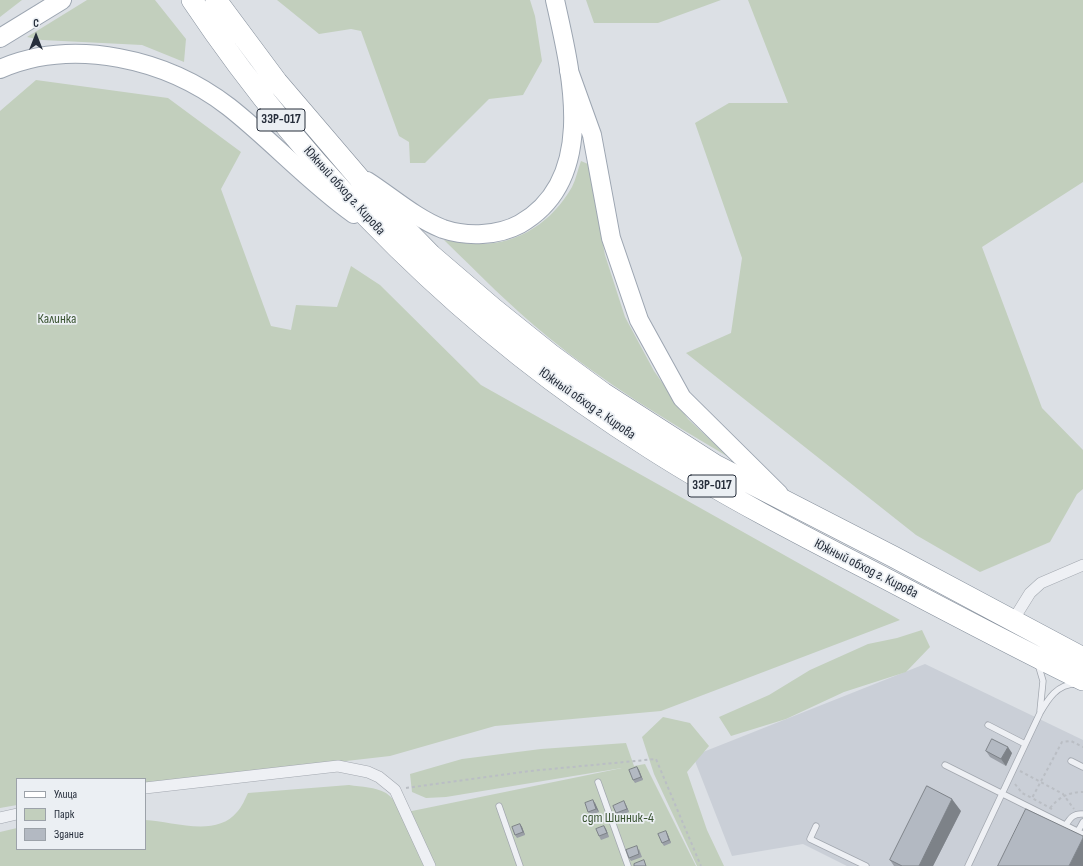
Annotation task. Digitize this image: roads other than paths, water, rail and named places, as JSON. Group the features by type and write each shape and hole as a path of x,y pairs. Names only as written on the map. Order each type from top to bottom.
{"highway":[{"name":"Южный обход г. Кирова","path":"192,0 215,35 256,90 313,158 381,232 434,282 499,338 552,380 648,447 709,484 788,528 1083,680"},
{"name":"Южный обход г. Кирова","path":"216,0 277,82 383,206 432,255 494,309 550,354 603,393 661,432 715,465 894,557 1012,622 1083,658"}],"main road":[{"path":"0,38 62,0"},
{"path":"358,175 412,213 446,230 462,233 489,233 515,226 538,212 548,201 565,173 572,148 573,126 569,71 555,0"},
{"path":"0,69 27,60 49,56 88,54 109,56 162,70 197,86 229,107 347,209 381,232"},
{"path":"569,71 592,135 611,238 639,320 682,398 790,504"}],"street":[{"path":"1012,622 1030,593 1041,583 1083,565"},
{"path":"146,788 338,766 368,772 379,777 395,790 430,866"},
{"path":"0,818 16,814"}],"lane":[{"path":"1034,656 1041,669 1043,681 1040,713"},
{"path":"968,866 1025,744 1050,696 1064,686 1083,685"},
{"path":"988,725 1025,744"},
{"path":"1071,761 1083,767"},
{"path":"945,765 1080,833 1083,822"},
{"path":"598,782 628,866"},
{"path":"499,806 520,866"},
{"path":"1066,825 1072,816 1083,814"},
{"path":"816,826 810,839 866,866"}],"park label":[{"name":"Калинка","path":"57,319"},
{"name":"сдт Шинник-4","path":"618,818"}]}
